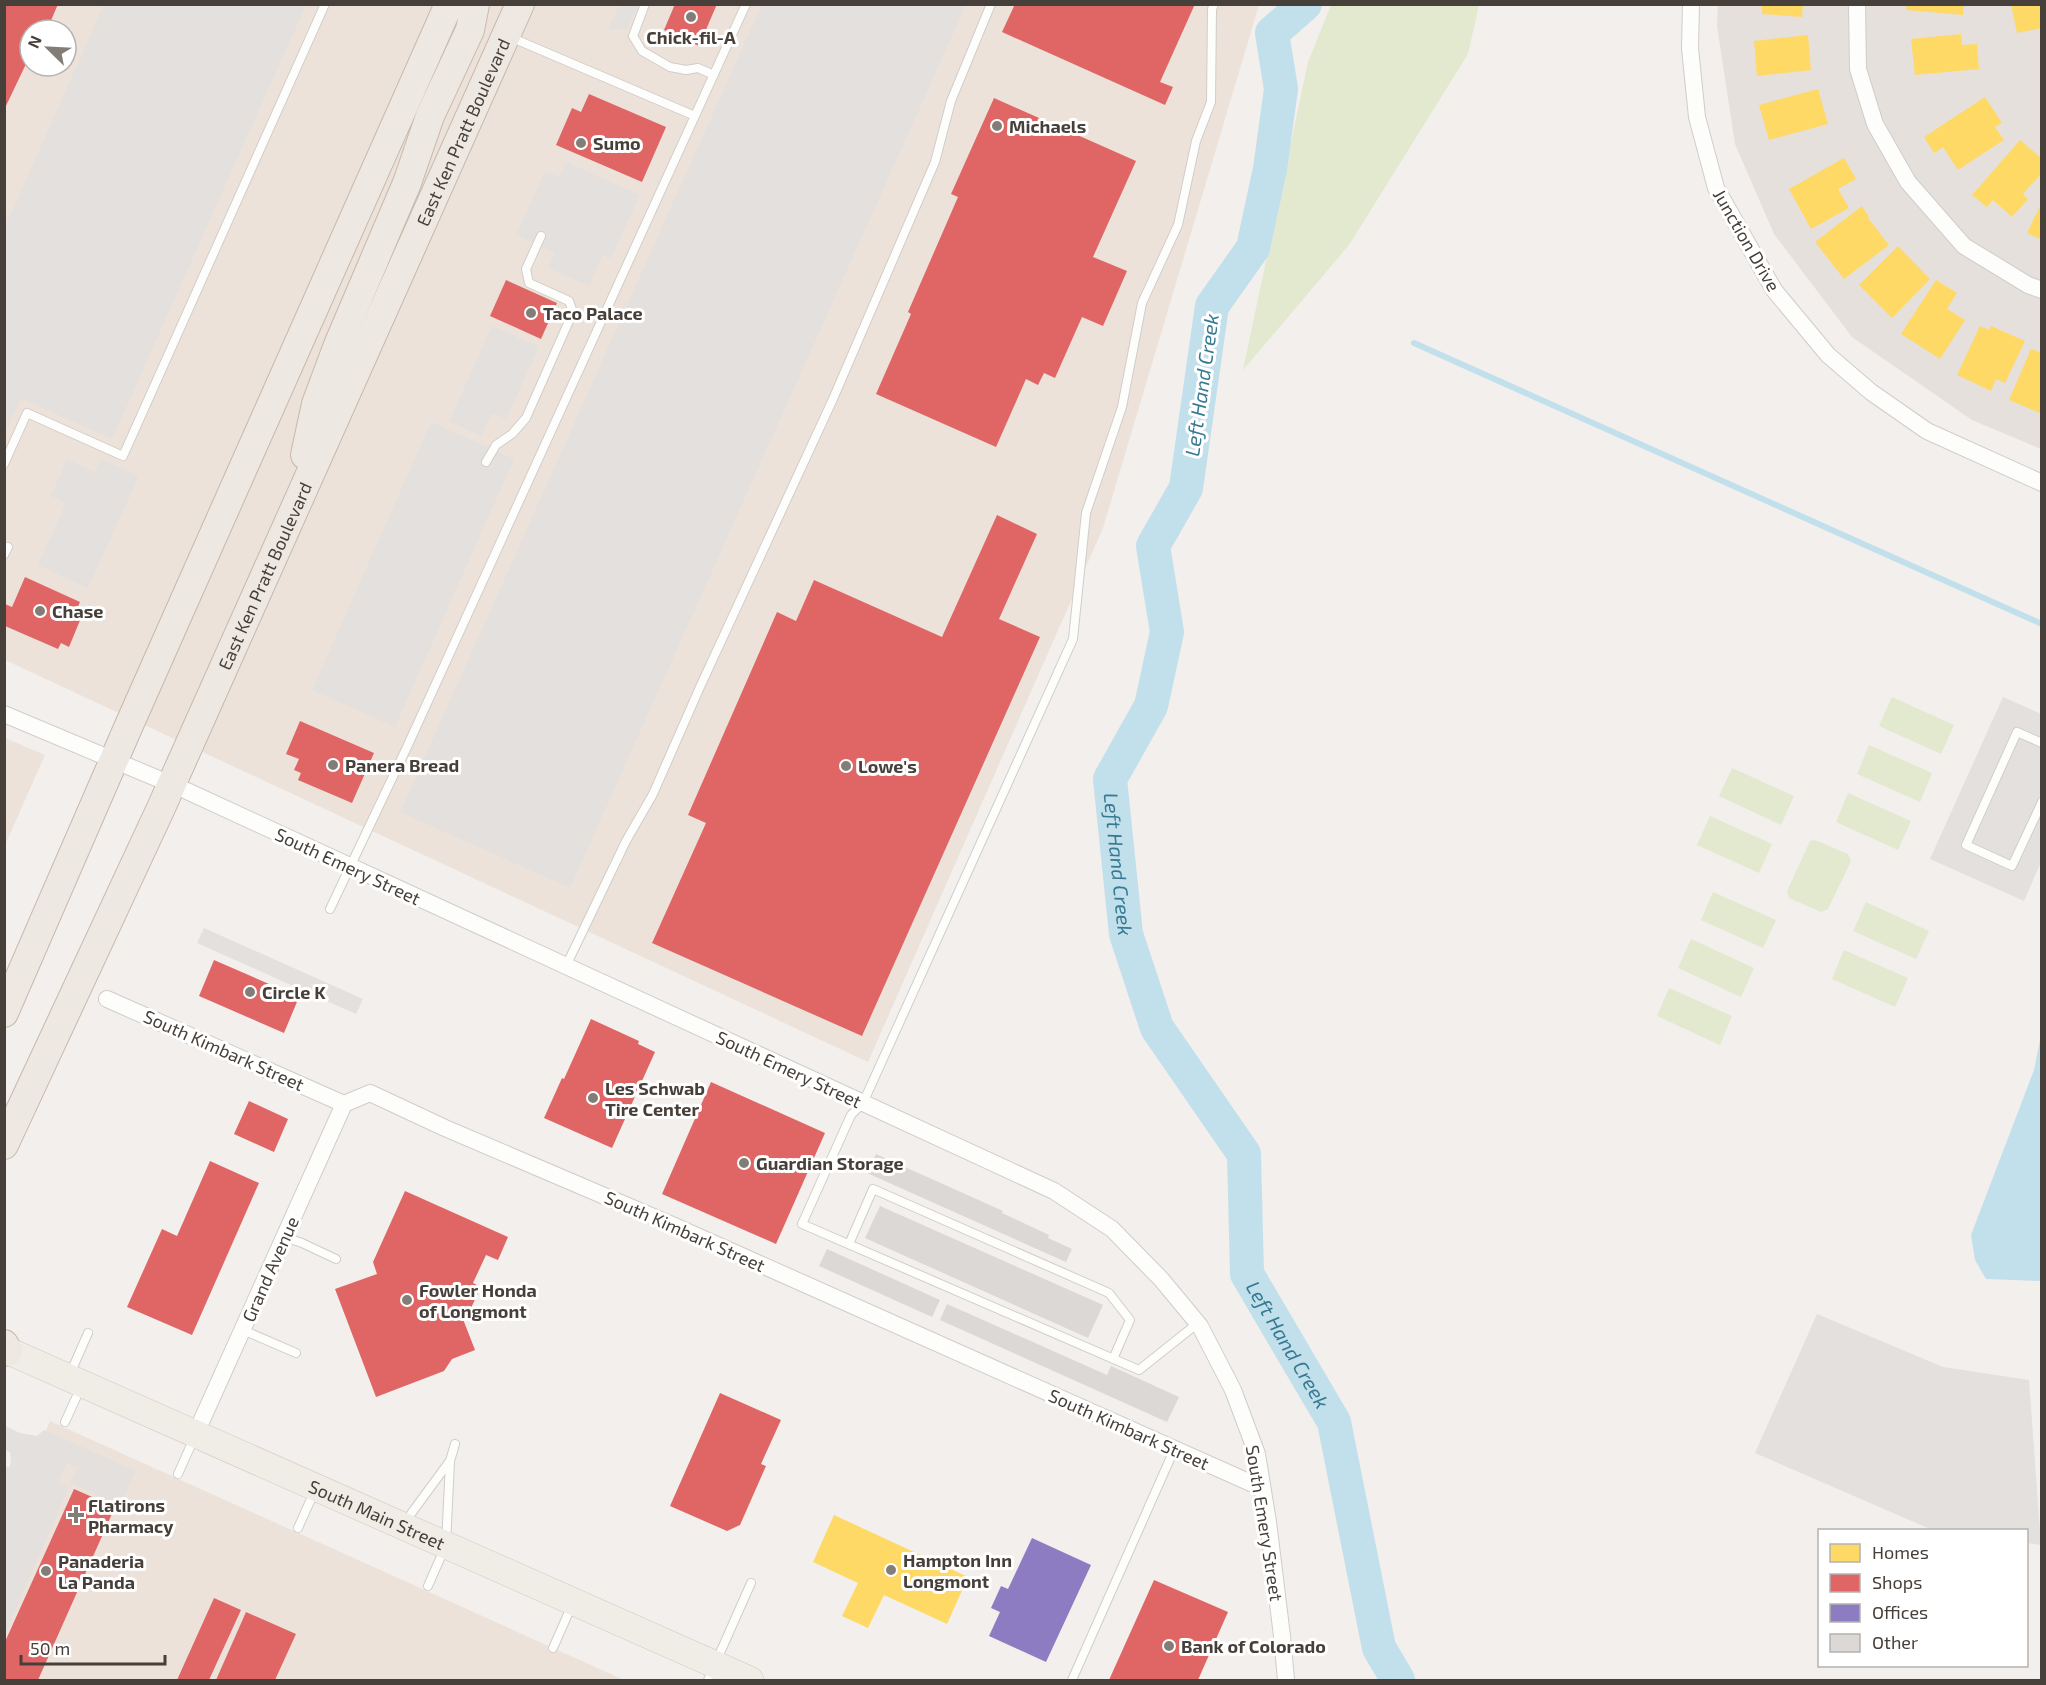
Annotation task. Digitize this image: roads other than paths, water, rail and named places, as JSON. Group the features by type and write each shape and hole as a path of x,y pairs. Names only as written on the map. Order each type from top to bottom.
{"highway":[{"path":"292,513 316,404 407,183 430,116 470,30 475,4"},
{"name":"East Ken Pratt Boulevard","path":"4,1145 171,784 520,4"},
{"path":"4,1013 440,16"}],"main road":[{"name":"South Main Street","path":"5,1349 574,1602 711,1673 750,1680"}],"street":[{"name":"Junction Drive","path":"1691,4 1690,48 1697,117 1716,188 1774,290 1828,355 1871,392 1927,430 2042,483"},
{"path":"1857,4 1858,69 1875,124 1908,182 1964,246 2028,285 2042,290"},
{"name":"South Emery Street","path":"4,714 171,784 1054,1191 1112,1229 1161,1279 1198,1323 1233,1390 1257,1454 1286,1680"},
{"name":"South Kimbark Street","path":"107,999 344,1104 370,1093 1262,1488"},
{"name":"Grand Avenue","path":"196,1433 344,1104"}],"lane":[{"path":"4,464 27,413 123,456 325,4"},
{"path":"645,4 633,36 642,51 670,67 698,68 714,75"},
{"path":"330,909 386,793 746,4"},
{"path":"566,966 626,841 653,794 833,399 935,162 951,101 991,4"},
{"path":"1198,1323 1139,1370 802,1224 851,1114 863,1103 1073,639 1086,513 1122,407 1142,303 1178,225 1196,141 1210,102 1214,4"},
{"path":"506,35 695,116"},
{"path":"486,462 496,445 512,435 526,418 573,312 569,301 529,283 526,269 541,236"},
{"path":"2042,743 2017,732 1966,845 2012,866 2042,802"},
{"path":"849,1244 873,1189 1109,1293 1130,1320 1113,1359"},
{"path":"284,1237 336,1259"},
{"path":"243,1330 296,1353"},
{"path":"65,1422 88,1333"},
{"path":"178,1474 196,1433"},
{"path":"428,1586 446,1545 450,1461 455,1444"},
{"path":"1072,1680 1174,1450"},
{"path":"403,1525 450,1461"},
{"path":"298,1528 316,1487"},
{"path":"711,1673 751,1583"},
{"path":"553,1648 574,1602"}],"water":[{"path":"2041,1035 2041,1281 1986,1279 1975,1260 1971,1235 2034,1070"}],"waterway":[{"name":"Left Hand Creek","path":"1305,4 1272,33 1281,89 1270,169 1253,248 1212,306 1186,488 1153,546 1167,632 1151,706 1110,779 1126,934 1157,1028 1244,1154 1247,1274 1334,1422 1379,1648 1398,1680"},
{"path":"1414,343 2042,624"}],"place":[{"name":"Chick-fil-A","path":"691,17"},
{"name":"Michaels","path":"997,126"},
{"name":"Sumo","path":"581,143"},
{"name":"Taco Palace","path":"531,313"},
{"name":"Chase","path":"40,611"},
{"name":"Panera Bread","path":"333,765"},
{"name":"Lowe's","path":"846,766"},
{"name":"Circle K","path":"250,992"},
{"name":"Les Schwab Tire Center","path":"593,1098"},
{"name":"Guardian Storage","path":"744,1163"},
{"name":"Fowler Honda of Longmont","path":"407,1300"},
{"name":"Flatirons Pharmacy","path":"76,1515"},
{"name":"Hampton Inn Longmont","path":"891,1570"},
{"name":"Panaderia La Panda","path":"46,1571"},
{"name":"Bank of Colorado","path":"1169,1646"}]}
